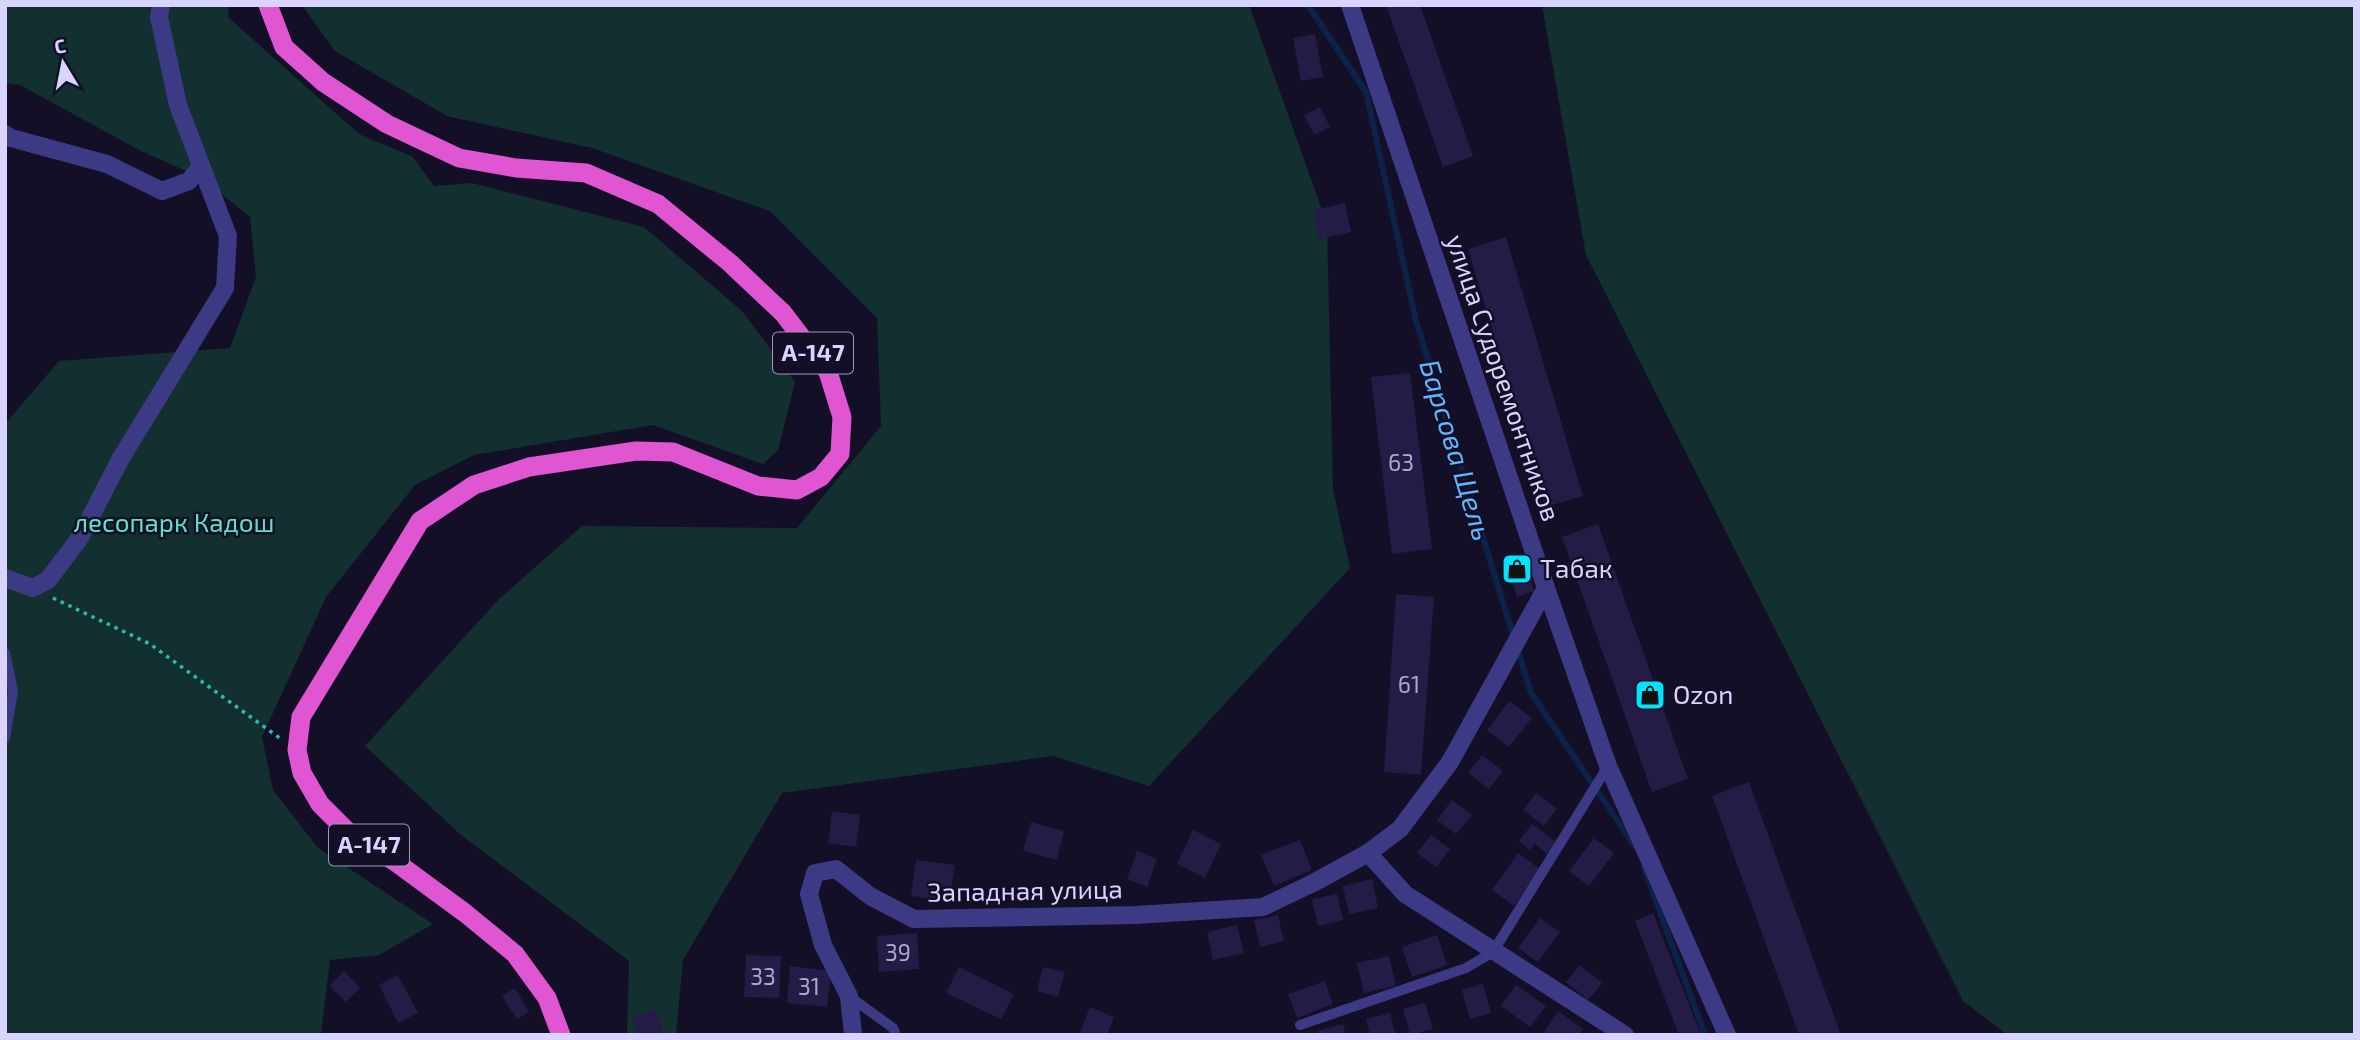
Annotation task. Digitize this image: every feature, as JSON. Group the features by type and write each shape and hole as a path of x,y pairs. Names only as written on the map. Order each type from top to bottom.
{"highway":[{"name":"А-147","path":"268,5 284,47 323,82 387,124 460,158 516,168 586,173 658,204 730,262 783,313 828,372 842,417 840,454 821,477 797,490 758,486 673,452 636,451 528,467 474,485 420,521 302,717 297,750 302,772 320,804 347,831 397,863 516,954 547,998 561,1035"}],"street":[{"path":"5,578 33,588 48,580 79,539 121,458 225,289 228,236 178,105 159,17 161,5"},
{"name":"улица Судоремонтников","path":"1350,5 1608,766 1727,1035"},
{"path":"5,134 11,138 107,164 162,191 189,181 201,166"},
{"name":"Западная улица","path":"853,1035 849,996 823,945 809,894 815,873 836,869 870,896 914,919 1136,915 1263,906 1315,883 1368,853 1400,829 1450,762 1546,588"},
{"path":"1368,853 1405,894 1625,1035"}],"lane":[{"path":"5,653 13,691 5,738"},
{"path":"1300,1025 1466,968 1493,952 1608,766"},
{"path":"849,996 893,1028 896,1035"}],"path":[{"path":"33,588 150,644 297,750"}],"green space":[{"name":"лесопарк Кадош","path":"5,5 229,5 228,17 359,134 413,157 434,186 472,183 644,227 743,312 795,382 778,450 763,464 653,425 474,455 415,485 326,597 262,737 273,790 318,848 433,924 379,955 330,960 321,1035 5,1035 5,424 59,361 230,348 256,277 250,217 202,178 139,150 20,85 5,83"},
{"path":"302,5 1249,5 1327,224 1333,489 1350,568 1149,786 1053,756 782,793 683,960 676,1035 627,1035 629,961 461,835 365,746 499,599 582,526 797,528 881,426 877,318 770,211 592,148 447,116 335,51"},
{"path":"1542,5 2355,5 2355,1035 2008,1035 1963,1001 1586,255"}],"building":[{"path":"1386,5 1420,5 1473,156 1443,167"},
{"path":"1315,34 1323,77 1301,81 1293,38"},
{"path":"1320,107 1330,127 1314,135 1304,115"},
{"path":"1345,203 1351,232 1319,239 1313,210"},
{"path":"1506,237 1583,496 1545,507 1468,249"},
{"path":"1410,373 1432,549 1392,554 1371,377"},
{"path":"1598,524 1688,779 1652,792 1562,537"},
{"path":"1525,562 1534,591 1517,597 1508,567"},
{"path":"1396,594 1434,597 1421,775 1384,772"},
{"path":"1509,701 1532,718 1509,747 1487,730"},
{"path":"1482,755 1503,771 1489,789 1468,773"},
{"path":"1749,782 1841,1035 1799,1035 1712,796"},
{"path":"1536,793 1557,809 1544,826 1523,810"},
{"path":"1452,800 1472,815 1456,834 1437,820"},
{"path":"832,811 860,815 856,847 828,843"},
{"path":"1031,822 1064,831 1057,860 1023,851"},
{"path":"1532,824 1556,842 1547,854 1535,844 1530,850 1519,841"},
{"path":"1193,830 1221,844 1205,878 1177,864"},
{"path":"1431,835 1450,849 1436,867 1417,853"},
{"path":"1594,838 1614,853 1589,886 1569,871"},
{"path":"1300,840 1312,870 1274,886 1261,855"},
{"path":"1137,851 1157,859 1147,887 1127,879"},
{"path":"1518,853 1540,869 1514,906 1492,890"},
{"path":"916,860 955,865 949,901 911,896"},
{"path":"1372,879 1378,908 1349,914 1343,886"},
{"path":"1337,894 1343,920 1318,926 1312,899"},
{"path":"1653,913 1701,1035 1679,1035 1635,921"},
{"path":"1278,915 1284,941 1260,947 1254,920"},
{"path":"1540,918 1560,932 1538,962 1518,948"},
{"path":"1237,925 1244,953 1213,960 1207,932"},
{"path":"917,933 919,969 879,972 877,936"},
{"path":"1437,935 1447,965 1412,977 1402,947"},
{"path":"746,955 781,956 779,998 744,997"},
{"path":"1389,956 1396,986 1364,993 1357,963"},
{"path":"1580,965 1602,983 1588,1000 1566,982"},
{"path":"790,966 831,971 827,1007 787,1003"},
{"path":"959,967 1014,994 1001,1019 946,993"},
{"path":"1043,967 1065,972 1058,997 1037,991"},
{"path":"344,971 360,988 346,1002 329,986"},
{"path":"398,975 418,1013 398,1023 379,985"},
{"path":"1325,981 1333,1004 1297,1018 1288,994"},
{"path":"1483,984 1491,1013 1470,1019 1462,990"},
{"path":"1516,985 1546,1006 1530,1027 1501,1006"},
{"path":"515,988 529,1012 517,1019 502,996"},
{"path":"1425,1003 1433,1029 1410,1035 1403,1009"},
{"path":"1090,1007 1114,1017 1107,1035 1079,1035"},
{"path":"655,1009 664,1035 638,1035 632,1018"},
{"path":"1558,1011 1583,1029 1579,1035 1542,1035"},
{"path":"1390,1013 1396,1035 1370,1035 1366,1019"},
{"path":"1343,1024 1346,1035 1319,1035 1317,1031"}],"waterway":[{"name":"Барсова Щель","path":"1308,5 1366,92 1416,321 1514,638"},
{"name":"Барсова Щель","path":"1517,648 1531,693 1636,848"},
{"name":"Барсова Щель","path":"1644,868 1705,1035"}],"place":[{"name":"Табак","path":"1517,569"},
{"name":"Ozon","path":"1650,695"}]}
